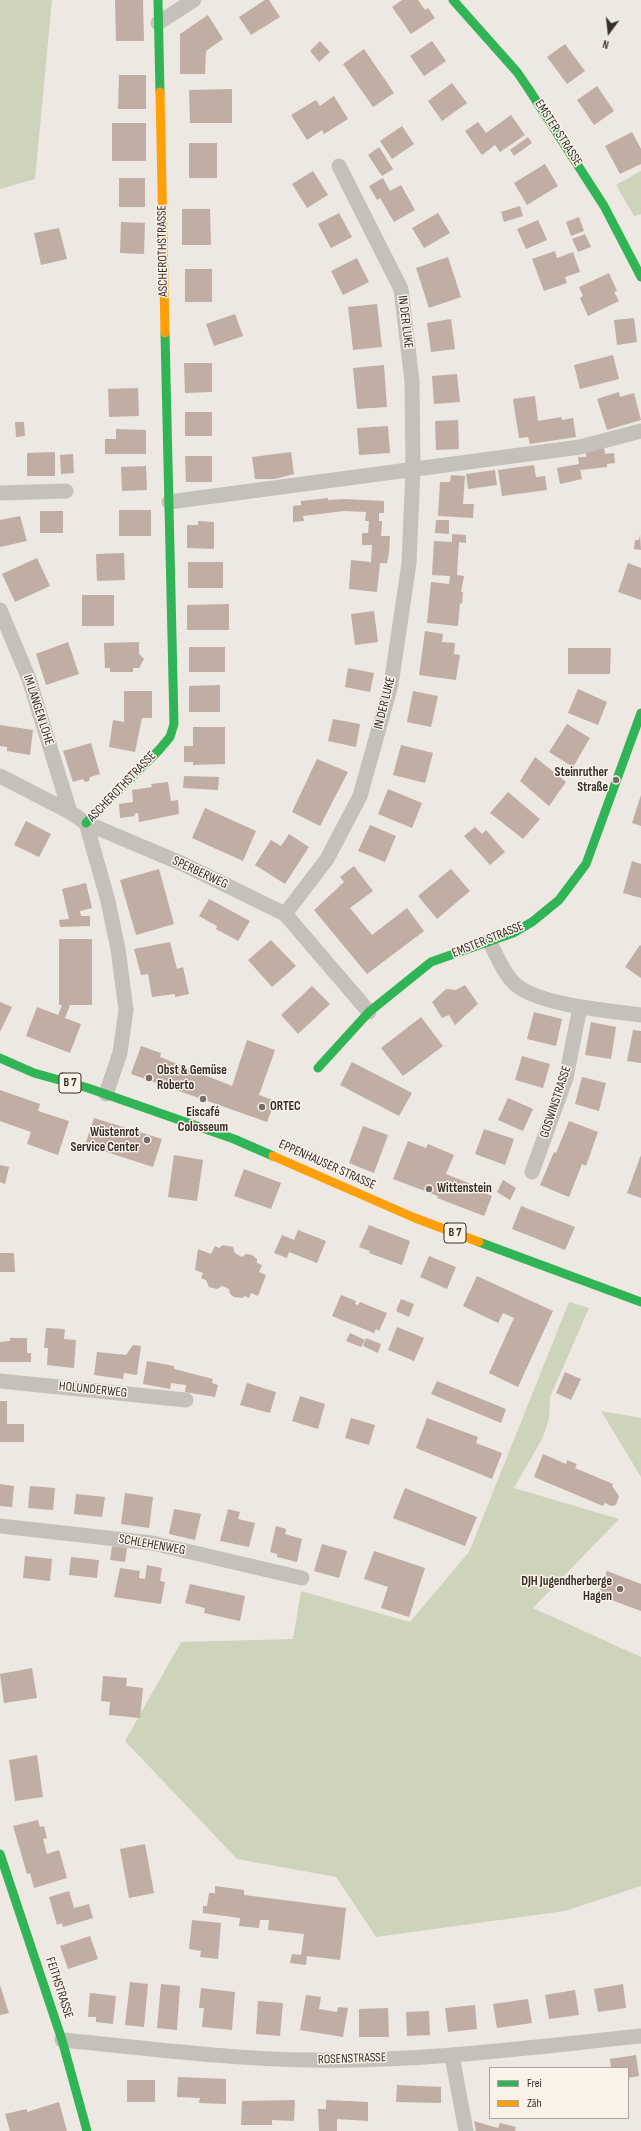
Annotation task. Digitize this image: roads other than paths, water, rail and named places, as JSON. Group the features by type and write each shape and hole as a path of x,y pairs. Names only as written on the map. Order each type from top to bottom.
{"street":[{"name":"ASCHEROTHSTRASSE","path":"106,1094 120,1053 126,1010 118,949 111,915 86,823 159,750 170,737 174,724 158,0"},
{"path":"158,23 194,0"},
{"name":"EMSTER STRASSE","path":"455,1 517,72 528,88 604,206 641,277"},
{"name":"IN DER LUKE","path":"285,914 327,859 360,796 391,685 409,563 413,469 412,381 401,289 339,166"},
{"path":"168,502 580,447 641,431"},
{"path":"0,492 66,491"},
{"name":"IM LANGEN LOHE","path":"0,610 29,680 70,812"},
{"name":"EMSTER STRASSE","path":"318,1068 369,1012 431,962 513,933 532,922 559,900 586,864 640,720"},
{"name":"SPERBERWEG","path":"0,776 70,812 86,823 183,864 285,914 369,1012"},
{"path":"489,941 512,982 532,995 580,1007 641,1015"},
{"name":"GOSWINSTRASSE","path":"532,1172 566,1078 580,1007"},
{"name":"EPPENHAUSER STRASSE","path":"0,1058 34,1073 106,1094 241,1142 415,1218 641,1302"},
{"name":"HOLUNDERWEG","path":"0,1381 186,1400"},
{"name":"SCHLEHENWEG","path":"0,1526 152,1542 302,1578"},
{"name":"FEITHSTRASSE","path":"0,1854 62,2040 87,2131"},
{"name":"ROSENSTRASSE","path":"62,2040 241,2058 314,2060 452,2056 641,2036"},
{"path":"452,2056 466,2131"}],"place":[{"name":"Steinruther Straße","path":"616,780"},
{"name":"Obst & Gemüse Roberto","path":"149,1078"},
{"name":"Eiscafé Colosseum","path":"203,1099"},
{"name":"ORTEC","path":"262,1107"},
{"name":"Wüstenrot Service Center","path":"147,1140"},
{"name":"Wittenstein","path":"429,1189"},
{"name":"DJH Jugendherberge Hagen","path":"620,1589"}]}
